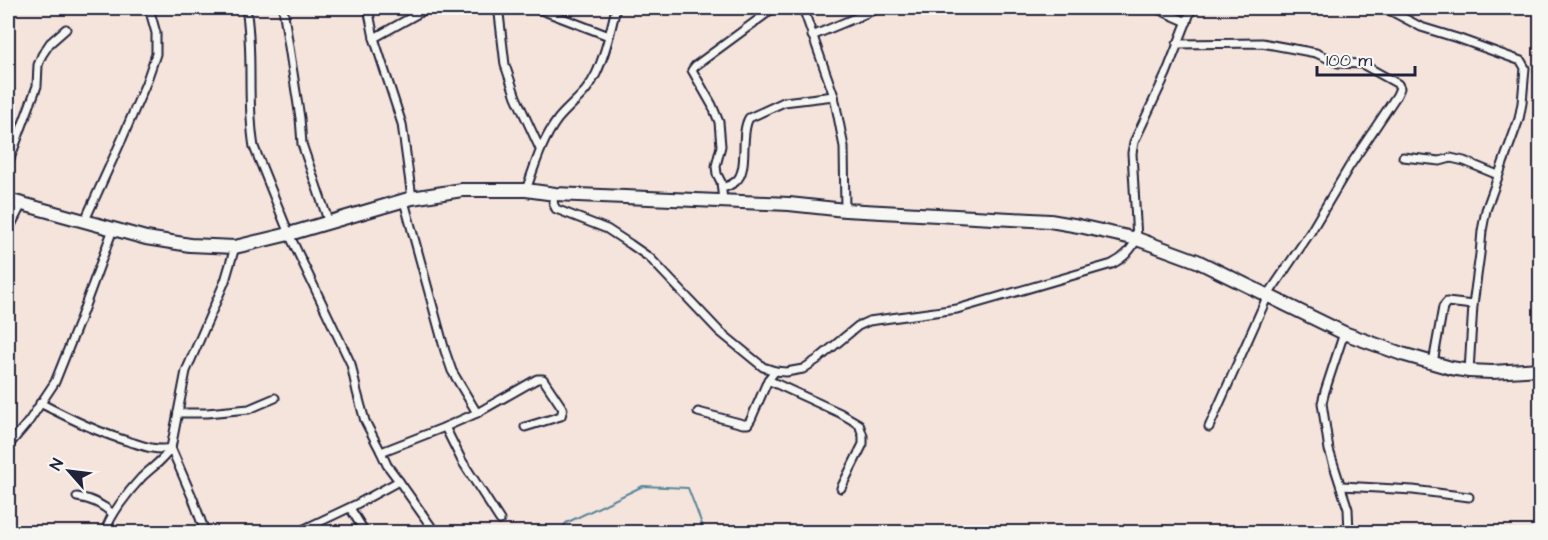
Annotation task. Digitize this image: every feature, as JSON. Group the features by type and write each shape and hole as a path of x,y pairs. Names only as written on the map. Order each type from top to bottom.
{"highway":[{"path":"8,200 146,238 190,245 235,247 329,223 408,199 462,190 526,190 555,194 723,195 845,210 1050,221 1137,239 1197,261 1344,333 1402,354 1469,371 1540,369"}],"street":[{"path":"85,220 146,83 156,54 156,33 149,8"},
{"path":"246,8 251,131 254,147 288,234 351,364 365,421 387,465 435,532"},
{"path":"283,8 302,144 329,223"},
{"path":"368,8 374,39 402,124 408,199 445,351 452,370 477,413"},
{"path":"374,39 428,8"},
{"path":"500,8 506,64 516,97 540,149"},
{"path":"536,8 609,36"},
{"path":"526,190 547,134 560,117 588,89 597,72 616,8"},
{"path":"723,195 716,166 721,146 719,122 692,70 774,8"},
{"path":"803,8 834,96 844,147 845,210"},
{"path":"812,36 879,8"},
{"path":"1155,8 1187,22"},
{"path":"555,194 553,205 556,209 607,230 650,258 719,331 763,367 786,372 803,369 858,326 869,321 957,309 1112,264 1124,258 1137,239 1132,153 1134,142 1166,74 1192,8"},
{"path":"1385,8 1421,27 1521,61 1525,68 1519,119 1486,210 1482,231 1473,305 1469,371"},
{"path":"8,164 37,86 38,65 42,55 66,29"},
{"path":"1177,44 1262,43 1316,53 1338,63 1362,64 1398,84 1400,88 1398,95 1349,167 1310,233 1268,295 1209,428"},
{"path":"723,195 741,175 745,128 749,118 784,102 834,96"},
{"path":"1403,157 1440,161 1451,158 1498,175"},
{"path":"8,231 22,204"},
{"path":"8,446 29,421 55,382 113,229"},
{"path":"105,532 113,514 141,478 167,455 171,448 186,371 225,281 235,247"},
{"path":"1433,363 1445,303 1473,305"},
{"path":"1344,333 1324,391 1323,403 1329,450 1348,509 1348,532"},
{"path":"698,412 748,424 768,380 775,371"},
{"path":"381,452 477,413 537,379 543,379 563,409 563,414 525,427"},
{"path":"768,380 859,424 863,436 862,444 841,488"},
{"path":"178,413 207,414 249,409 274,398"},
{"path":"40,404 82,425 116,438 151,448 165,450 171,448"},
{"path":"445,427 462,461 500,520"},
{"path":"171,448 205,532"},
{"path":"297,532 350,508 399,481"},
{"path":"1342,486 1413,490 1469,497"},
{"path":"77,497 90,499 103,505 113,514"},
{"path":"350,508 365,532"}],"waterway":[{"path":"560,532 566,523 643,486 688,488 705,532"}]}
